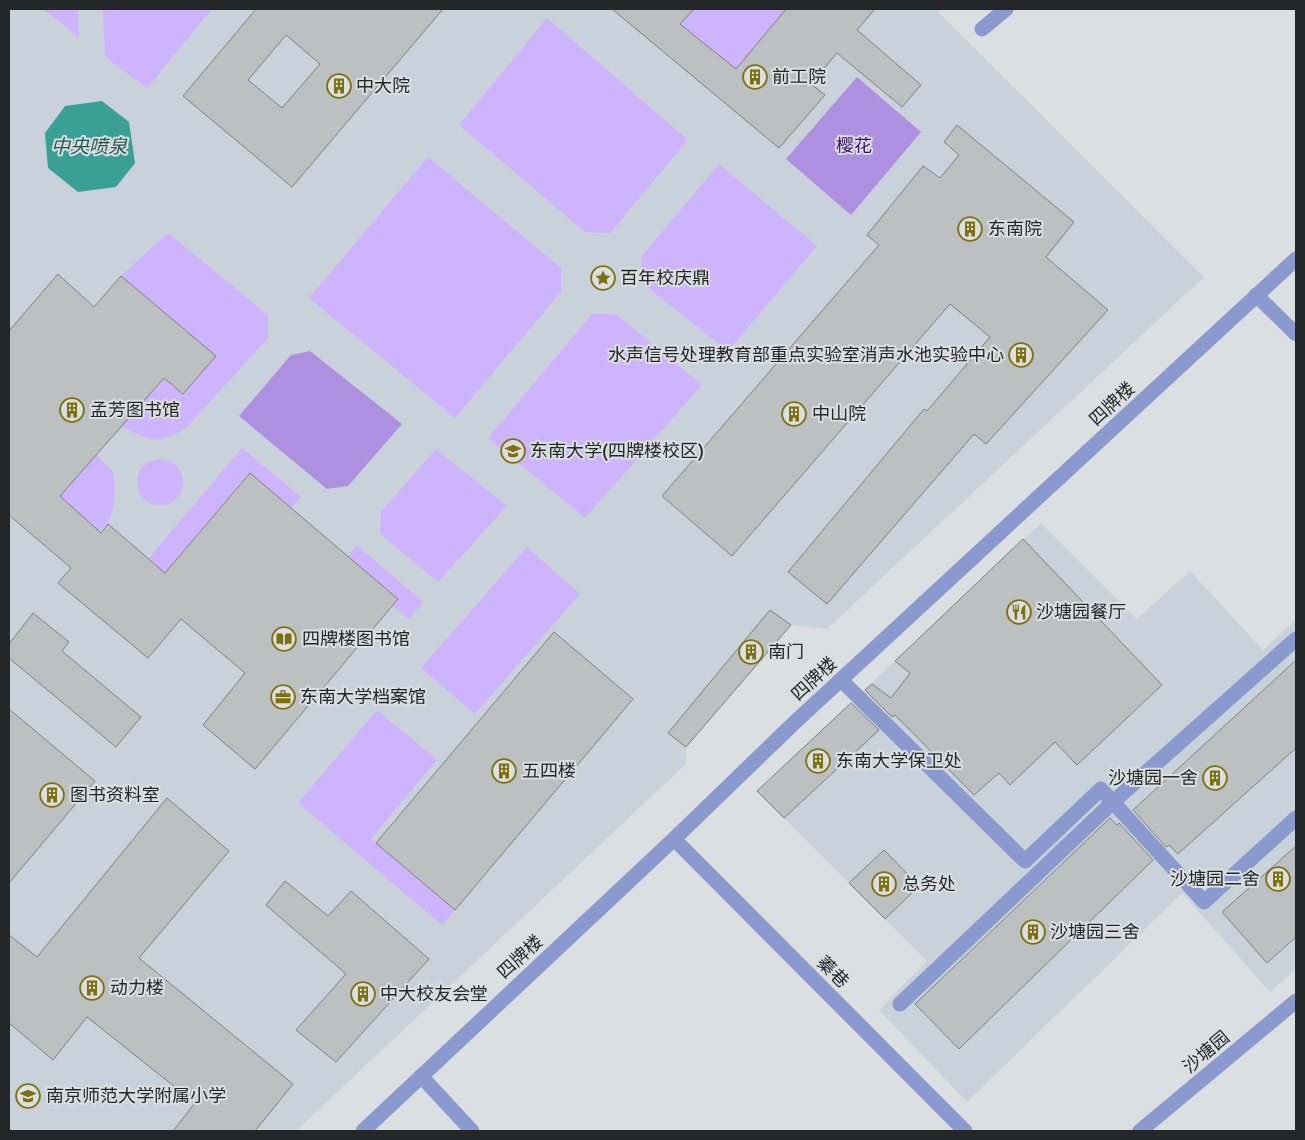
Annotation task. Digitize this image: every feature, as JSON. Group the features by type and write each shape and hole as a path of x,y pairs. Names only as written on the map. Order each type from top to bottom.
{"street":[{"path":"982,29 1006,9"},
{"name":"四牌楼","path":"363,1131 674,839 754,760 1296,259"},
{"path":"1256,296 1296,334"},
{"path":"900,1004 1113,802 1296,639"},
{"path":"841,680 1025,861 1101,789 1204,902 1296,818"},
{"name":"蓁巷","path":"674,839 965,1131"},
{"name":"沙塘园","path":"1140,1131 1296,1001"},
{"path":"421,1076 472,1131"}],"shaded area":[{"name":"东南大学(四牌楼校区)","path":"9,9 935,9 1204,277 827,629 791,625 686,747 686,764 296,1131 9,1131"},
{"path":"43,9 78,9 79,37"},
{"path":"103,9 212,9 147,88 105,57"},
{"name":"前工院","path":"612,9 875,9 811,84 825,95 779,148"},
{"path":"547,18 688,140 610,233 585,232 459,125"},
{"path":"428,157 561,268 561,292 455,418 309,298"},
{"path":"719,164 817,246 728,351 642,283 641,257"},
{"path":"168,233 268,315 268,338 188,426 170,437 155,439 140,435 121,426 164,378 183,394 216,356 121,276"},
{"path":"592,314 616,314 702,385 585,518 488,438"},
{"path":"242,448 301,497 291,508 249,473 165,573 148,559"},
{"path":"436,449 507,506 438,582 380,534 381,512"},
{"path":"96,455 113,472 114,505 108,524 88,539 69,523 79,513 60,496"},
{"path":"156,459 164,459 173,463 179,469 183,482 179,495 173,501 164,505 156,505 147,501 141,495 137,486 137,478 141,469 147,463"},
{"path":"1041,523 1137,619 1190,571 1263,650 1296,619 1296,969 1270,992 1182,893 967,1102 879,1010 927,961 757,791"},
{"path":"357,545 423,602 409,619 393,606 398,599 348,556"},
{"path":"527,547 580,594 475,714 421,668"},
{"path":"377,710 437,760 371,839 455,910 442,925 298,803"}],"green space":[{"name":"樱花","path":"857,77 921,132 851,215 786,159"},
{"path":"310,351 402,424 348,486 327,489 239,416 291,355"}],"water":[{"name":"中央喷泉","path":"102,101 129,122 135,163 116,187 78,192 48,168 45,133 65,106"}],"building":[{"path":"256,9 443,9 292,187 183,96","holes":["286,35 320,64 282,108 248,80"]},
{"name":"前工院","path":"612,9 694,9 680,24 736,69 786,9 875,9 857,30 921,85 902,107 837,53 811,84 825,95 779,148"},
{"path":"957,125 1074,222 1046,257 1108,310 986,444 974,434 827,604 788,572 924,409 927,411 990,337 950,304 732,556 662,496 879,245 867,235 923,166 940,178 959,155 944,142"},
{"path":"58,274 94,307 121,276 216,356 183,394 164,378 60,496 101,533 108,524 165,573 250,473 398,599 255,769 203,725 245,673 181,619 148,658 58,583 71,568 9,515 9,331"},
{"name":"沙塘园餐厅","path":"1023,539 1162,685 1077,765 1055,742 1010,785 999,773 974,795 895,715 892,717 865,690 872,684 891,698 910,673 895,661"},
{"name":"南门","path":"770,610 791,625 686,747 668,733"},
{"path":"33,613 69,642 62,651 141,717 116,747 9,658 9,644"},
{"name":"五四楼","path":"554,632 633,699 455,910 376,843"},
{"name":"沙塘园一舍","path":"1296,660 1296,748 1178,854 1169,845 1166,847 1133,810"},
{"name":"东南大学保卫处","path":"851,703 879,730 784,818 757,791"},
{"path":"9,709 95,781 9,883"},
{"name":"动力楼","path":"167,798 229,851 139,958 293,1084 255,1131 173,1131 195,1103 87,1017 53,1060 9,1023 9,935 37,957"},
{"name":"沙塘园三舍","path":"1110,818 1117,825 1119,823 1153,860 959,1049 915,1004"},
{"name":"沙塘园二舍","path":"1296,846 1296,937 1267,963 1222,912"},
{"name":"总务处","path":"884,850 919,886 885,919 849,883"},
{"name":"中大校友会堂","path":"285,881 328,916 351,891 429,959 336,1062 296,1030 346,974 266,905"}],"place":[{"name":"前工院","path":"755,77"},
{"name":"中大院","path":"339,86"},
{"name":"东南院","path":"970,229"},
{"name":"百年校庆鼎","path":"603,278"},
{"name":"水声信号处理教育部重点实验室消声水池实验中心","path":"1021,355"},
{"name":"孟芳图书馆","path":"72,410"},
{"name":"中山院","path":"794,414"},
{"name":"东南大学(四牌楼校区)","path":"513,451"},
{"name":"沙塘园餐厅","path":"1019,612"},
{"name":"四牌楼图书馆","path":"284,639"},
{"name":"南门","path":"751,652"},
{"name":"东南大学档案馆","path":"283,697"},
{"name":"东南大学保卫处","path":"818,761"},
{"name":"五四楼","path":"504,771"},
{"name":"沙塘园一舍","path":"1215,778"},
{"name":"图书资料室","path":"52,795"},
{"name":"沙塘园二舍","path":"1278,879"},
{"name":"总务处","path":"884,884"},
{"name":"沙塘园三舍","path":"1033,932"},
{"name":"动力楼","path":"92,988"},
{"name":"中大校友会堂","path":"363,994"},
{"name":"南京师范大学附属小学","path":"28,1096"}]}
